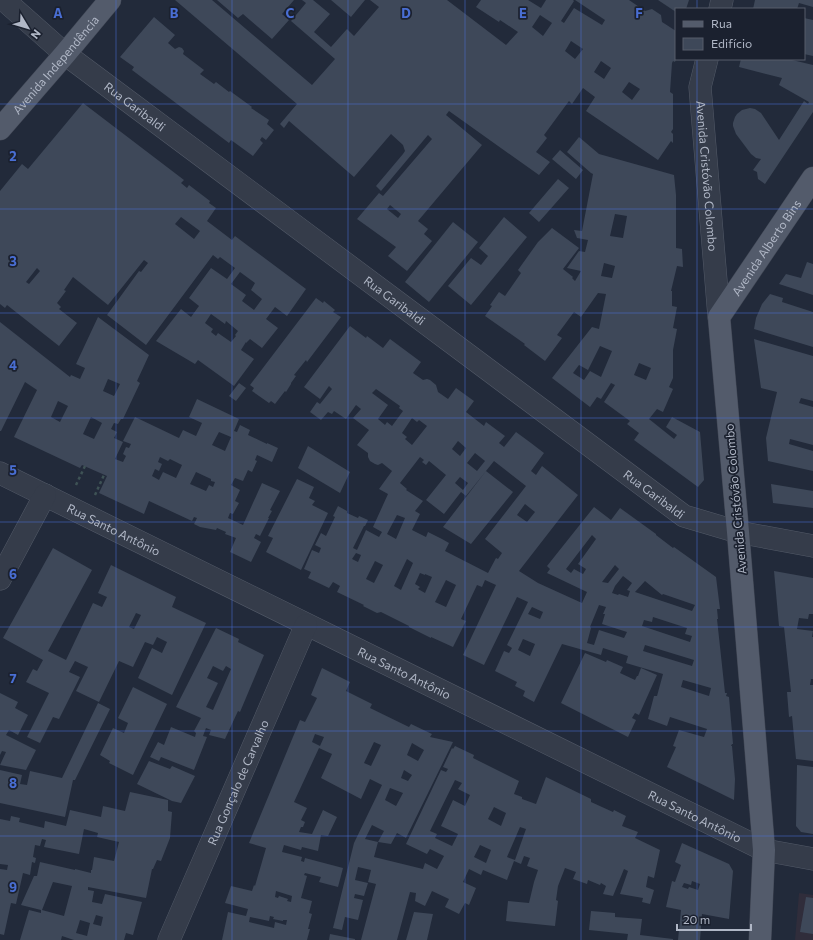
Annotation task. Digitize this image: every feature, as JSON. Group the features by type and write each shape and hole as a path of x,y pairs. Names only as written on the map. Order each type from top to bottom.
{"main road":[{"name":"Avenida Independência","path":"0,129 110,0"},
{"name":"Avenida Alberto Bins","path":"719,317 813,178"},
{"name":"Avenida Cristóvão Colombo","path":"719,317 764,850 760,940"}],"street":[{"name":"Rua Garibaldi","path":"4,0 65,54 684,516 738,532 813,546"},
{"name":"Avenida Cristóvão Colombo","path":"707,60 700,87 719,317"},
{"name":"Rua Santo Antônio","path":"0,473 764,850 813,859"},
{"path":"0,579 45,495"},
{"name":"Rua Gonçalo de Carvalho","path":"169,940 306,625"}],"shaded area":[{"path":"799,893 813,895 813,940 795,940"}],"building":[{"path":"175,0 212,0 312,85 335,59 291,21 306,3 302,0 313,0 330,14 314,32 331,47 347,29 354,36 379,7 370,0 447,0 506,45 518,32 476,7 481,0 528,0 541,8 546,0 573,0 574,1 561,21 564,23 574,8 602,25 605,20 575,0 629,0 645,11 652,9 661,15 662,22 675,30 676,60 672,63 670,92 673,94 673,129 671,132 673,134 673,143 671,141 658,160 586,111 595,97 583,88 572,104 569,101 544,135 547,138 536,152 550,162 539,175 449,111 446,115 482,145 418,221 428,229 424,234 432,241 407,271 388,256 396,247 357,219 379,193 383,196 432,139 428,135 381,191 376,186 405,151 403,145 391,134 354,177 289,121 284,128 280,124 297,104","holes":["540,15 552,23 543,36 532,27","571,41 583,49 575,59 565,51","601,61 611,68 604,79 594,72","629,82 640,89 632,100 622,92","390,205 401,214 398,218 387,209"]},
{"path":"217,0 294,0 282,14 289,20 272,39 243,14 238,18"},
{"path":"331,0 365,0 351,17"},
{"path":"658,0 689,0 686,8 675,8 675,11"},
{"path":"755,0 813,0 813,7 799,3 797,8 753,8"},
{"path":"154,17 175,35 168,43 175,49 179,47 182,48 184,51 183,54 204,70 200,74 214,84 216,82 229,92 230,91 269,120 267,124 274,130 266,140 262,137 260,140 263,143 253,156 231,140 229,143 132,70 134,67 120,57"},
{"path":"805,18 813,20 813,56 805,54"},
{"path":"741,60 792,60 813,65 813,112 765,184 758,179 757,172 753,170 761,159 756,158 751,154 736,134 733,126 735,117 742,110 750,108 755,109 761,113 779,140 804,101 808,104 809,102 779,85 782,78 739,67"},
{"path":"83,103 184,180 181,183 187,188 189,185 210,201 209,203 216,208 207,221 232,240 235,236 306,289 287,316 275,307 266,319 278,328 262,348 250,339 246,342 241,350 254,359 234,386 198,360 195,364 156,341 181,309 191,317 199,306 189,298 211,268 227,279 235,268 220,257 218,259 213,255 146,345 107,315 139,271 141,272 148,263 144,260 108,305 73,277 64,290 66,291 57,303 61,307 59,309 77,323 59,346 7,305 5,308 0,304 0,191 22,164 28,169","holes":["181,217 200,231 194,239 175,224","37,268 40,271 29,284 26,282","240,272 255,283 251,290 262,299 254,310 242,301 246,295 231,284","211,314 225,324 226,321 238,331 231,342 218,333 216,336 211,332 213,329 205,323"]},
{"path":"579,137 599,154 674,175 676,195 676,248 682,249 683,267 677,266 671,291 672,306 677,307 673,328 677,329 673,350 673,378 669,387 673,389 663,412 657,409 649,419 674,439 677,435 666,427 672,417 700,432 704,480 698,487 634,440 639,433 627,424 630,421 604,402 615,385 611,383 601,399 597,397 590,407 552,378 592,327 599,329 606,294 598,293 581,317 574,312 557,335 562,338 545,361 524,345 525,344 485,316 492,306 490,305 499,292 505,296 521,273 518,270 538,242 552,228 579,248 563,269 573,277 572,278 575,281 581,271 567,268 579,251 585,252 588,240 577,238 574,230 582,231 593,174 567,152","holes":["615,214 627,216 623,238 610,236","604,263 615,266 612,278 601,276","600,346 612,351 601,377 590,371 584,380 573,373 579,365 588,370","639,363 651,368 646,380 634,375"]},
{"path":"560,150 583,170 576,179 552,159"},
{"path":"558,179 569,188 539,222 529,213"},
{"path":"504,217 527,237 471,305 448,286 471,258 481,265 488,256 479,248"},
{"path":"453,222 478,242 429,302 405,282"},
{"path":"807,262 813,264 813,295 779,284 786,274 801,278"},
{"path":"770,294 783,298 782,302 813,312 813,347 754,329 756,318 762,304"},
{"path":"316,298 323,303 324,301 335,310 333,312 341,317 307,362 306,360 294,375 296,376 286,392 285,391 275,404 271,401 269,403 252,391 254,388 250,385"},
{"path":"98,317 149,355 137,381 140,383 123,419 121,419 118,424 114,423 111,429 117,432 114,438 123,442 115,459 123,462 126,456 123,454 126,447 129,448 131,444 123,441 135,417 179,438 183,430 196,436 202,423 189,417 197,399 239,419 234,431 237,432 240,425 250,430 248,435 278,448 272,462 257,455 255,460 257,461 252,472 248,470 243,481 235,478 231,485 240,490 235,501 239,503 233,514 230,513 228,518 243,525 262,483 280,491 270,510 272,511 260,536 256,534 254,538 261,542 251,562 230,552 236,538 225,534 226,532 217,528 216,530 200,527 194,524 197,518 194,517 192,521 149,501 144,514 99,493 107,476 82,465 80,468 14,437 37,390 25,382 0,431 0,322 70,377 71,375 80,379 85,368 76,364","holes":["108,379 120,384 114,396 103,391","58,401 68,406 60,422 51,417","91,417 102,423 94,439 83,434","219,432 231,437 225,451 212,445","160,457 168,461 170,459 182,465 176,478 163,472 159,480 152,476 155,469 159,471 162,464 158,462","196,472 215,482 213,487 209,485 206,491 190,484"]},
{"path":"350,326 383,348 390,339 421,362 413,373 423,380 430,380 436,385 438,392 448,399 456,388 474,401 466,412 484,426 486,422 505,436 499,443 504,447 516,432 544,453 531,471 536,475 542,466 578,495 519,571 538,583 582,603 587,592 547,573 550,569 547,566 594,507 611,520 620,508 673,548 674,547 716,577 720,609 717,609 717,619 725,693 727,693 726,696 729,697 733,744 731,746 735,779 734,800 667,767 676,747 673,746 679,730 704,737 707,729 670,717 667,726 648,719 654,696 657,696 663,674 626,663 628,656 603,648 601,655 562,644 534,702 523,696 525,691 515,686 517,682 495,671 504,651 509,653 512,648 507,645 528,602 517,597 484,665 463,655 496,585 485,580 482,587 477,585 461,619 466,621 453,647 431,638 381,612 377,613 337,592 340,586 333,582 329,588 308,578 311,572 304,569 312,550 319,553 321,548 315,545 321,533 326,536 335,517 333,516 338,506 347,511 347,513 358,518 359,516 368,520 353,548 357,550 366,530 379,537 382,532 373,527 388,494 379,489 392,471 382,463 378,465 370,461 368,453 357,445 369,430 353,418 361,409 356,405 346,419 334,411 332,414 328,412 321,420 310,412 317,402 320,404 332,389 329,386 320,399 304,387","holes":["376,389 400,406 399,408 403,411 392,426 387,422 385,425 378,419 388,405 372,393","412,418 417,422 419,420 427,426 412,445 405,439 407,437 402,433","458,441 466,448 460,456 452,449","475,453 485,461 477,471 467,463","420,457 424,460 422,462 426,465 429,461 446,475 426,500 444,514 461,492 466,496 494,461 526,486 485,539 502,553 498,559 496,558 488,573 445,551 449,543 442,539 428,532 426,537 412,530 420,514 415,511 423,501 406,490 407,489 400,483","460,477 468,483 463,490 455,483","525,504 535,512 527,522 517,515","397,515 405,518 396,539 387,534","592,535 596,539 578,564 586,569 583,574 574,569 571,573 566,569","356,553 361,555 358,562 352,559","407,559 413,563 401,590 394,586","375,561 383,565 374,583 366,579","615,565 619,569 608,583 602,582","420,573 432,577 425,593 418,589 420,587 415,584","623,576 632,583 627,590 630,591 628,597 612,593 615,586","446,580 456,585 446,607 435,602","645,581 662,595 663,594 695,605 692,611 635,592","599,605 606,607 603,614 605,614 602,624 627,632 624,638 599,630 594,645 587,643 590,627","532,607 543,612 540,619 528,614","653,617 687,628 685,634 692,636 690,642 642,626 644,620 652,622","523,639 535,644 530,656 518,650","645,645 694,660 692,666 643,651","683,680 711,688 709,696 681,687"]},
{"path":"754,339 813,356 813,401 801,398 799,403 813,407 813,445 790,439 789,444 813,451 813,471 768,461 766,438 777,392 761,388"},
{"path":"239,383 246,388 236,401 229,396"},
{"path":"308,446 350,472 340,493 298,468"},
{"path":"486,471 513,492 471,544 443,527"},
{"path":"297,479 314,487 309,498 315,501 312,505 328,513 301,570 266,552 273,538 268,536"},
{"path":"771,484 813,491 813,508 773,503"},
{"path":"53,548 92,570 48,651 66,660 93,603 102,607 107,597 98,593 111,565 176,597 172,607 206,623 172,695 138,678 152,648 162,653 167,642 157,637 153,645 145,642 133,667 119,661 99,702 76,691 88,667 75,661 69,672 80,677 59,719 53,717 40,743 27,737 49,693 26,682 33,669 37,671 43,660 3,638","holes":["136,613 141,615 134,629 129,627"]},
{"path":"774,571 813,578 813,614 809,614 808,619 799,618 797,629 813,631 813,679 811,679 810,685 813,685 813,761 796,759 792,716 789,717 787,692 791,692 784,627 779,626"},
{"path":"216,628 239,639 238,642 264,655 240,712 238,711 225,739 209,735 211,730 206,728 203,736 207,737 194,770 161,757 159,761 150,757 158,742 164,745 171,727 195,737 196,733 194,731 201,718 176,707","holes":["213,666 223,671 226,666 231,669 213,710 206,707 218,683 207,678"]},
{"path":"585,653 623,667 620,673 635,680 641,668 657,675 639,715 635,713 632,718 636,720 628,737 561,703"},
{"path":"322,668 350,682 346,691 372,704 370,708 409,727 411,724 432,734 430,737 453,742 406,838 397,833 391,844 378,842 374,857 423,869 425,863 437,869 444,856 430,849 427,854 406,844 441,770 446,772 448,769 443,767 452,748 453,749 455,746 474,755 473,758 519,781 514,794 522,797 522,799 536,804 546,777 591,799 591,802 626,816 622,826 638,832 635,838 660,850 654,878 648,876 646,887 654,890 650,904 642,902 643,898 620,894 628,871 624,869 613,896 603,894 606,886 601,883 600,885 588,880 587,884 573,879 576,872 565,868 558,886 555,926 506,921 508,901 529,903 538,870 527,866 530,858 524,856 521,864 514,861 507,880 483,870 481,875 469,869 463,882 476,888 469,905 465,903 459,914 445,907 449,899 432,891 425,906 415,901 416,893 410,892 397,940 361,940 376,884 368,882 371,870 358,867 355,880 368,883 364,896 355,894 354,898 363,900 358,920 345,917 342,930 333,928 354,843 382,785 370,779 361,799 321,778 332,754 319,748 294,802 307,808 301,820 305,822 299,832 312,834 323,810 337,817 328,836 321,835 318,851 302,847 301,850 284,845 282,852 302,857 301,861 304,862 305,858 343,868 338,887 319,882 321,877 305,873 304,875 307,876 301,898 312,901 309,913 312,914 307,940 222,940 228,912 246,916 248,909 225,903 231,886 252,891 254,885 255,886 266,848 249,843 300,720 305,722 317,698 311,695","holes":["315,734 324,737 320,746 312,742","374,742 381,745 371,766 364,763","412,743 424,750 418,761 407,755","404,770 412,775 408,781 401,778","455,780 462,783 458,789 470,795 465,806 453,800 441,826 458,834 452,846 435,838 437,834 430,831","390,788 403,793 396,806 385,800","494,807 506,813 501,826 488,819","372,825 384,831 378,842 365,839","520,827 526,829 515,860 507,857","480,845 491,850 486,863 474,857","276,891 292,896 291,902 287,901 288,899 279,896 278,898 275,897","270,916 274,917 273,919 283,921 287,920 286,925 275,922 274,928 249,922 250,917 269,921"]},
{"path":"133,687 167,704 133,775 109,763 110,761 100,755 113,728 124,733 128,723 118,718"},
{"path":"0,693 18,702 15,708 28,715 18,735 9,730 6,735 36,750 26,770 0,765 6,752 2,751 0,755"},
{"path":"98,703 110,709 75,780 73,780 65,817 0,803 0,770 22,775 20,784 27,785 30,771 62,778"},
{"path":"149,761 170,769 172,766 195,776 181,803 172,801 137,784"},
{"path":"797,765 813,767 813,834 801,832 796,826"},
{"path":"130,792 168,800 168,811 172,812 170,838 161,861 157,860 152,869 146,898 88,887 88,890 94,891 92,902 102,904 105,894 142,902 133,935 126,933 124,940 74,940 62,936 61,940 20,940 29,910 41,913 41,910 21,905 34,876 37,876 40,862 91,873 94,857 114,861 119,842 97,837 98,833 84,829 79,854 44,847 46,840 42,839 40,846 35,845 33,857 36,858 35,863 32,862 30,875 23,873 16,904 11,903 4,935 0,934 0,869 7,870 8,865 0,864 0,819 10,821 11,816 20,818 19,822 44,828 45,821 66,826 70,810 101,817 103,806 125,811","holes":["53,882 72,886 64,916 42,910","96,915 103,917 101,926 93,924","80,920 90,923 87,936 76,933"]},
{"path":"682,843 729,864 733,871 729,919 702,914 700,940 678,940 681,910 666,907 672,881 675,882 681,865 675,862","holes":["692,881 700,884 698,890 689,887 688,889 682,887 684,883 691,885"]},
{"path":"806,897 813,898 813,934 800,932"},
{"path":"591,911 615,913 615,917 642,919 640,935 673,940 627,940 628,934 589,930"},
{"path":"414,912 433,914 427,940 406,940"},
{"path":"330,934 355,939 355,940 329,940"}]}
